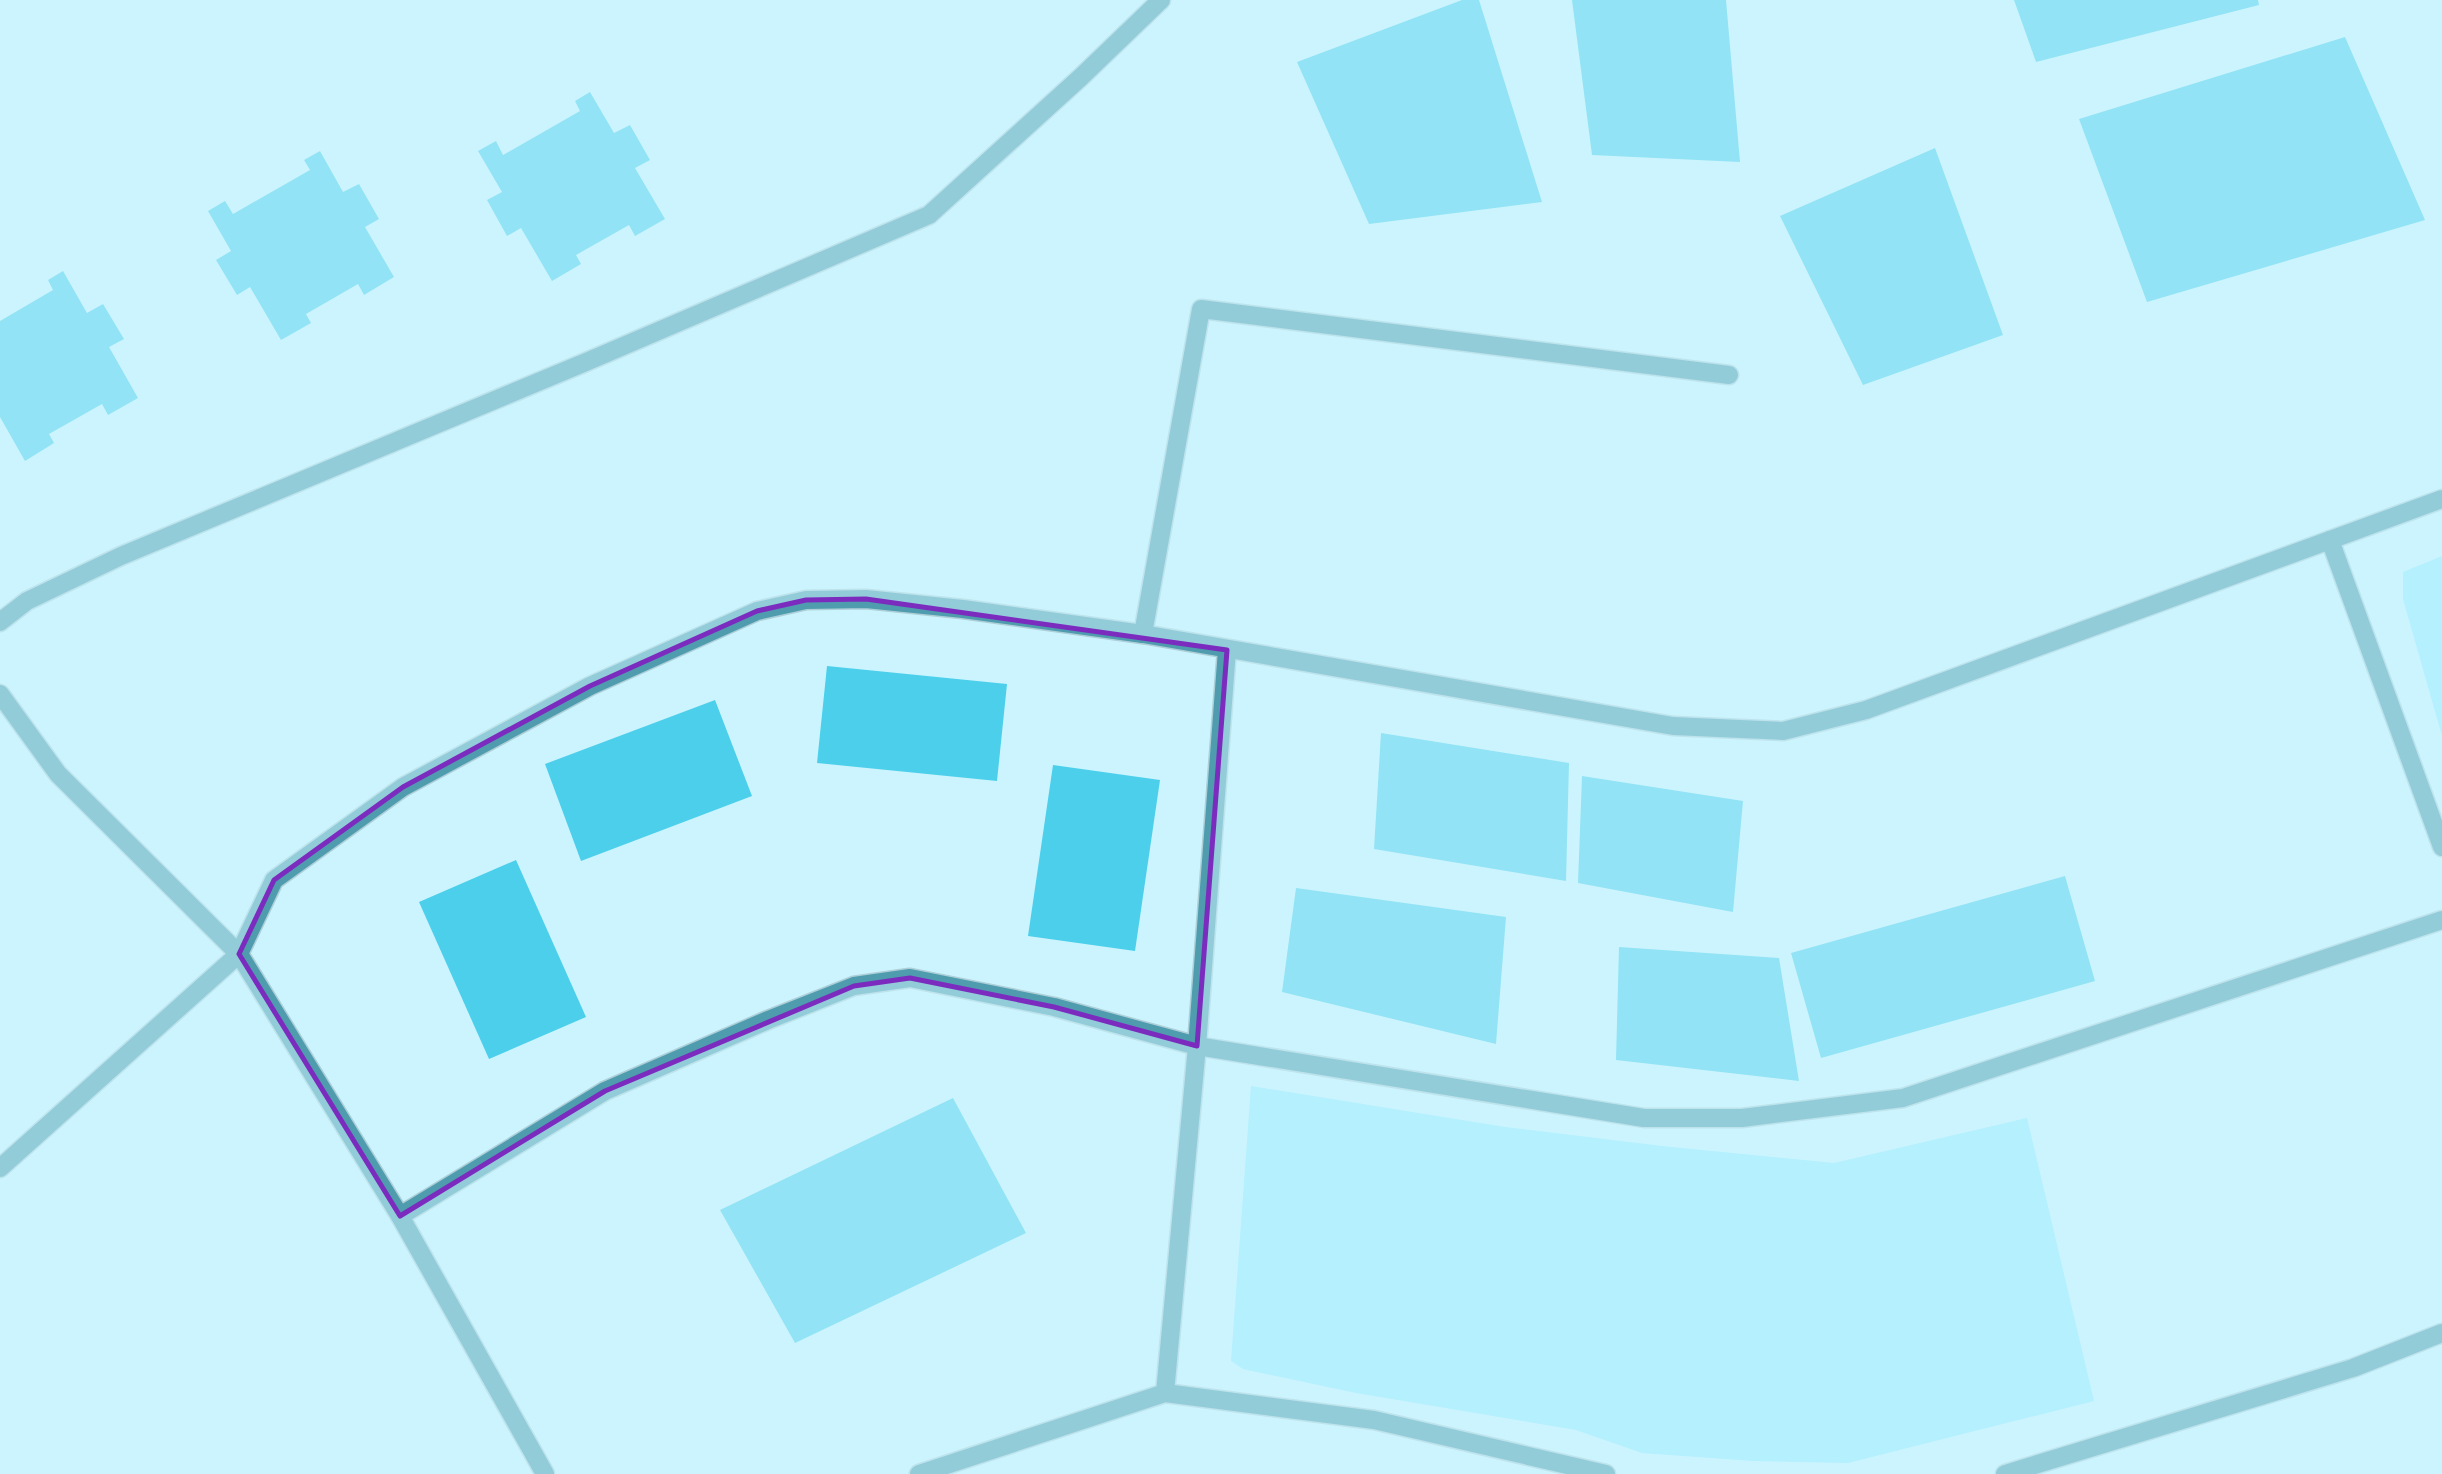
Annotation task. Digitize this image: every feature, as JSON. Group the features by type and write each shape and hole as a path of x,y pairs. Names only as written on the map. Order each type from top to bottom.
{"street":[{"path":"0,622 27,601 121,556 929,215 1161,0"},
{"path":"1143,634 1201,309 1730,375"},
{"path":"0,1168 239,954 274,880 402,788 590,686 757,611 806,600 866,598 1143,634 1673,726 1783,731 1866,710 2442,499"},
{"path":"2330,540 2442,848"},
{"path":"1165,1393 1197,1046 1227,650"},
{"path":"0,694 58,774 239,954 400,1216 545,1474"},
{"path":"400,1216 605,1091 854,986 910,978 1054,1007 1197,1046 1644,1118 1742,1118 1903,1098 2442,920"},
{"path":"2005,1474 2353,1368 2442,1333"},
{"path":"919,1474 1165,1393 1374,1420 1606,1474"}],"highlighted area":[{"path":"866,599 1227,650 1197,1046 1054,1007 910,978 854,986 605,1091 400,1216 239,954 274,880 403,787 590,686 757,611 806,600"}],"shaded area":[{"path":"2442,556 2442,736 2403,599 2403,572"},
{"path":"1251,1086 1505,1127 1834,1163 2027,1118 2094,1401 1848,1463 1753,1461 1642,1453 1576,1430 1356,1393 1243,1369 1231,1361"}],"building":[{"path":"1462,0 1479,0 1542,202 1369,224 1297,62"},
{"path":"1572,0 1726,0 1740,162 1592,155"},
{"path":"2014,0 2258,0 2259,5 2036,62"},
{"path":"2345,37 2425,220 2147,302 2079,119"},
{"path":"590,92 614,133 630,125 650,160 635,168 665,219 635,236 629,225 576,255 581,264 552,281 521,228 507,236 487,200 502,192 478,151 496,141 503,155 580,111 575,101"},
{"path":"1935,148 2003,335 1863,385 1780,216"},
{"path":"320,151 343,192 359,184 379,219 365,227 394,277 364,295 358,284 306,314 311,323 281,340 250,287 237,295 216,260 231,251 208,211 225,201 233,214 310,170 304,160"},
{"path":"63,271 87,313 103,304 124,339 109,347 138,398 108,415 102,404 49,434 54,443 25,461 0,417 0,321 53,290 48,280"},
{"path":"827,666 1007,684 997,781 817,763"},
{"path":"715,700 752,796 581,861 545,764"},
{"path":"1381,733 1569,763 1566,881 1374,849"},
{"path":"1053,765 1160,780 1135,951 1028,936"},
{"path":"1582,776 1743,801 1733,912 1578,883"},
{"path":"516,860 586,1017 489,1059 419,902"},
{"path":"2065,876 2095,981 1821,1058 1791,953"},
{"path":"1296,888 1506,917 1496,1044 1282,992"},
{"path":"1619,947 1779,958 1799,1081 1616,1060"},
{"path":"953,1098 1026,1233 795,1343 720,1210"}]}
